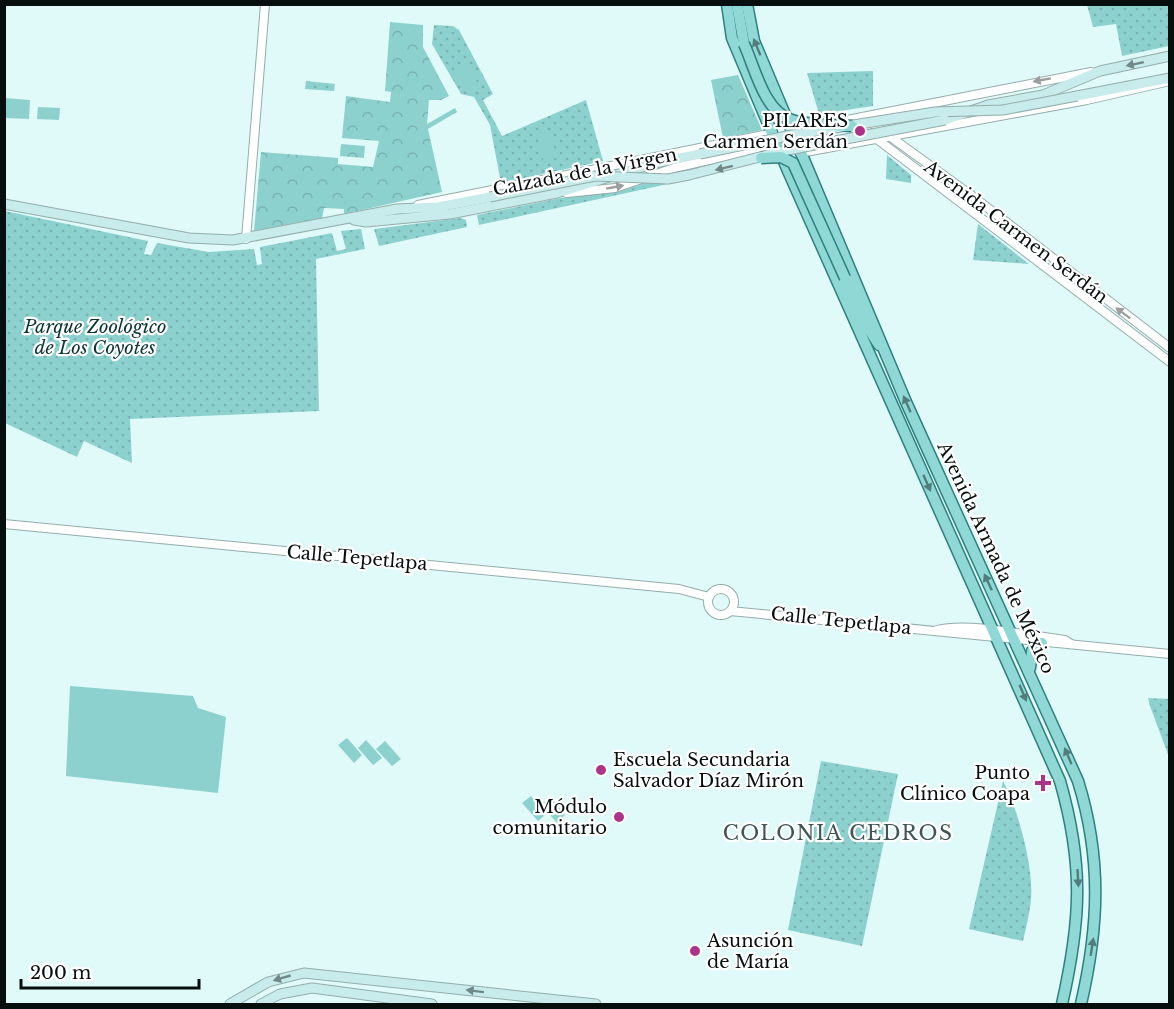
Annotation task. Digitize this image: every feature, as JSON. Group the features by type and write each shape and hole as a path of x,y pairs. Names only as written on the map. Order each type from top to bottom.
{"main road":[{"name":"Avenida Armada de México","path":"727,4 732,38 777,145 1060,781 1075,844 1079,904 1072,957 1062,1005"},
{"path":"737,4 744,44 769,100 779,114 796,121 848,123"},
{"name":"Avenida Armada de México","path":"747,4 754,41 800,153 885,352 1078,781 1095,852 1094,933 1081,1005"},
{"name":"Calzada de la Virgen","path":"4,204 189,238 246,239 397,209 438,207 595,176 679,177 945,120 988,105 1043,95 1100,71 1170,56"},
{"name":"Calzada de la Virgen","path":"351,219 366,222 450,214 556,193 655,163 848,123 935,112 1003,110 1170,80"},
{"path":"761,158 789,159 799,171 863,320 885,352"},
{"path":"1030,671 1032,651 1042,643"},
{"path":"230,1005 268,982 304,973 596,1005"},
{"path":"261,1005 280,994 312,988 432,1005"}],"street":[{"path":"246,239 265,4"},
{"name":"Calzada de la Virgen","path":"795,140 863,117 1100,71"},
{"name":"Calzada de la Virgen","path":"800,153 1087,100 1170,80"},
{"name":"Avenida Carmen Serdán","path":"863,117 961,188 1170,348"},
{"path":"848,123 839,125 838,135 841,139 854,143"},
{"name":"Calzada de la Virgen","path":"397,209 772,133"},
{"name":"Avenida Carmen Serdán","path":"877,140 1170,362"},
{"path":"556,193 615,188 674,168 777,145"},
{"name":"Calle Tepetlapa","path":"4,524 679,589 709,597"},
{"path":"722,589 730,593 734,601 730,611 722,615 713,612 709,607 709,597 714,591 722,589"},
{"name":"Calle Tepetlapa","path":"734,601 748,611"},
{"name":"Calle Tepetlapa","path":"730,611 935,630 948,634 997,635 1042,643 1170,654"},
{"name":"Calle Tepetlapa","path":"1015,638 1065,640 1071,644"}],"green space":[{"path":"1087,5 1169,5 1169,46 1122,56 1116,24 1093,27"},
{"path":"390,22 423,25 423,47 449,96 441,100 429,100 427,124 455,108 457,112 428,129 442,192 344,214 344,209 324,208 322,218 254,231 261,152 338,158 338,164 373,167 379,141 342,138 346,96 390,102 391,92 385,91"},
{"path":"434,25 453,26 459,30 493,94 483,100 502,136 586,100 603,161 501,183 490,125 474,97 461,94 432,44"},
{"path":"466,63 480,87 467,94 454,69"},
{"path":"873,71 873,106 819,114 807,73"},
{"path":"738,75 762,130 723,138 711,80"},
{"path":"306,81 335,84 334,91 305,89"},
{"path":"5,98 30,100 29,119 5,118"},
{"path":"38,107 60,108 59,120 37,119"},
{"path":"551,132 556,158 543,160 538,135"},
{"path":"341,144 365,146 364,158 340,156"},
{"path":"887,155 911,175 911,183 886,179"},
{"path":"713,166 714,174 479,225 477,215 561,198 621,191 673,174"},
{"name":"Parque Zoológico de Los Coyotes","path":"5,211 148,241 144,254 151,255 157,243 209,252 254,249 257,265 262,264 260,247 332,233 337,251 346,249 341,231 361,229 365,249 316,259 319,411 130,419 132,463 84,441 77,457 5,423"},
{"path":"461,218 466,220 467,227 379,246 374,229"},
{"path":"978,224 1029,264 973,260"},
{"path":"70,686 193,696 198,708 226,717 218,793 66,776"},
{"path":"1148,698 1169,699 1169,757 1150,706"},
{"path":"347,738 362,755 354,763 338,745"},
{"path":"366,740 382,758 373,765 358,748"},
{"path":"385,741 401,759 392,766 376,749"},
{"path":"821,761 898,774 862,946 788,930"},
{"path":"1003,781 1019,822 1030,872 1030,904 1023,941 969,929"},
{"path":"531,796 546,814 538,821 522,803"},
{"path":"550,797 565,815 557,823 541,805"}],"place":[{"name":"PILARES Carmen Serdán","path":"860,131"},
{"name":"Escuela Secundaria Salvador Díaz Mirón","path":"601,770"},
{"name":"Punto Clínico Coapa","path":"1043,783"},
{"name":"Módulo comunitario","path":"619,817"},
{"name":"Asunción de María","path":"695,951"}],"district":[{"name":"COLONIA CEDROS","path":"838,833"}]}
